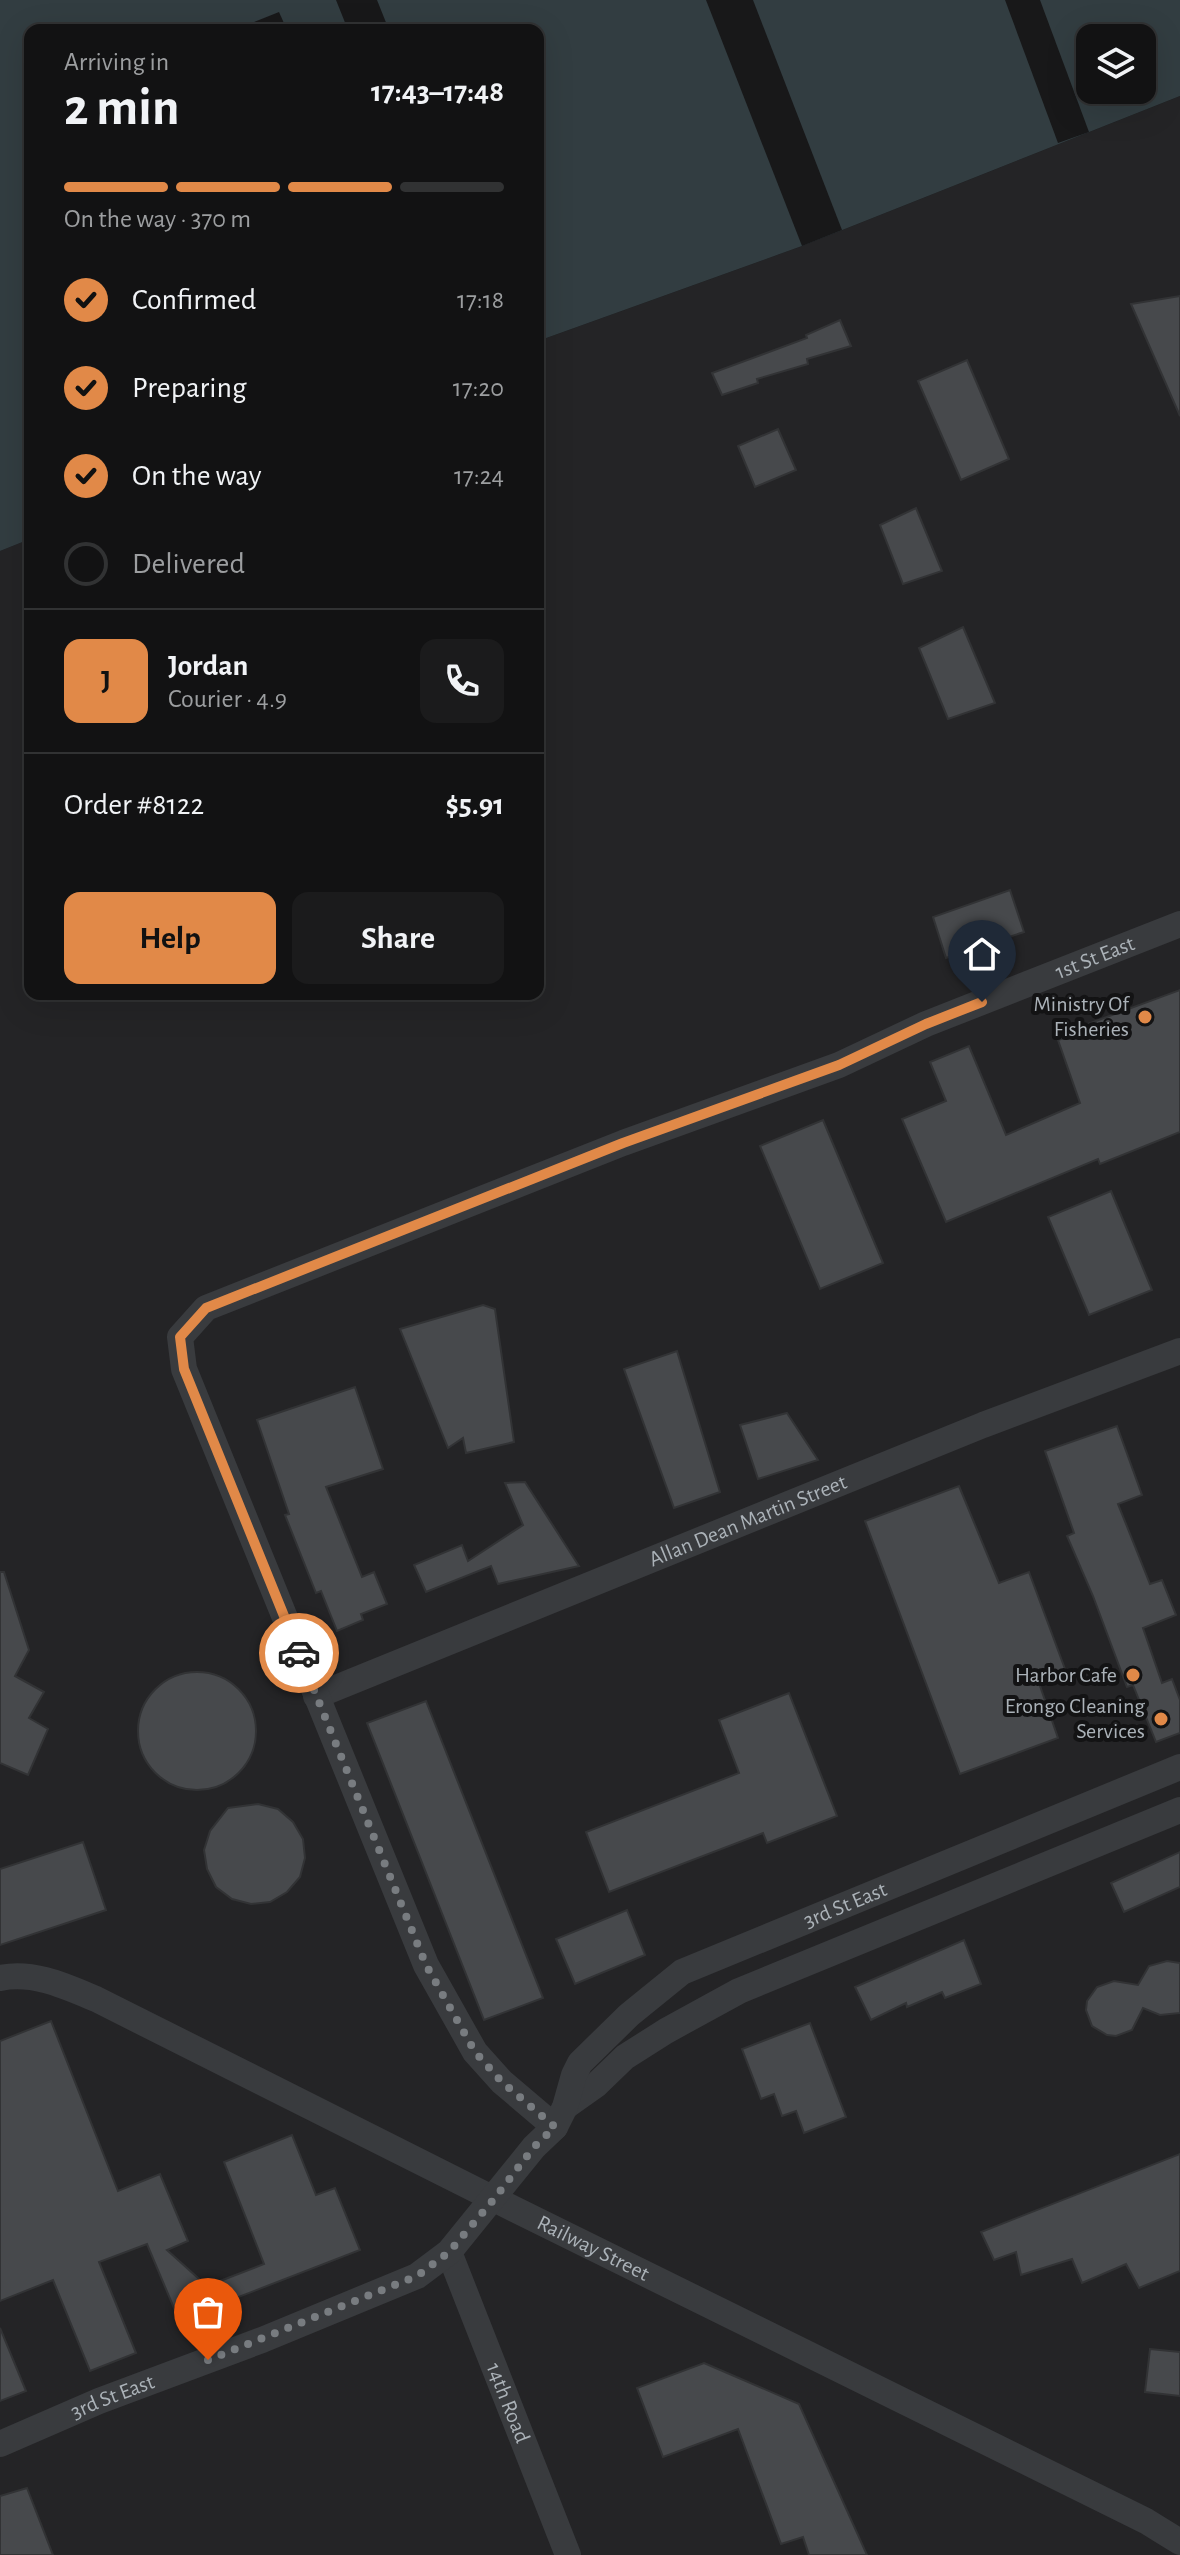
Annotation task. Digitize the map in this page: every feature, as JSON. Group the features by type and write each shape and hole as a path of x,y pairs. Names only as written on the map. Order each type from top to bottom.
{"street":[{"name":"1st St East","path":"316,1696 184,1369 180,1337 206,1308 611,1147 839,1065 926,1024 1180,924"},
{"name":"Allan Dean Martin Street","path":"316,1696 983,1425 1180,1351"},
{"path":"316,1696 426,1965 475,2052 502,2082 560,2117"},
{"name":"3rd St East","path":"560,2117 580,2063 629,2015 682,1972 1180,1767"},
{"name":"3rd St East","path":"0,2444 99,2401 262,2340 417,2276 449,2252 560,2117 625,2057 666,2031 739,1991 1180,1810"},
{"name":"Railway Street","path":"0,1978 18,1974 60,1984 96,1999 1146,2521 1180,2542"},
{"name":"14th Road","path":"449,2252 568,2555"}],"shaded area":[{"path":"0,0 1180,0 1180,96 802,246 544,339 544,24 24,24 24,541 0,551"},
{"path":"1180,96 1180,2555 0,2555 0,551 24,541 24,1000 544,1000 544,339 802,246"}],"pier":[{"path":"336,0 377,0 387,24 346,24"},
{"path":"706,0 753,0 842,230 802,246"},
{"path":"1005,0 1040,0 1076,104 1089,132 1058,143"},
{"path":"279,12 284,24 249,24"}],"building":[{"path":"1180,296 1180,416 1131,304"},
{"path":"840,320 851,346 807,359 808,364 757,379 758,383 722,395 712,373 807,338 806,335"},
{"path":"967,360 1009,459 961,480 918,381"},
{"path":"778,429 796,470 755,487 738,446"},
{"path":"916,508 942,571 903,584 880,525"},
{"path":"963,627 995,703 948,719 919,648"},
{"path":"1010,890 1024,932 946,958 933,917"},
{"path":"1180,990 1180,1132 1100,1164 1098,1159 946,1222 902,1119 946,1101 930,1062 969,1046 1006,1135 1080,1103 1058,1040 1087,1030 1085,1025"},
{"path":"823,1120 883,1263 820,1289 760,1146"},
{"path":"1111,1191 1152,1290 1089,1315 1048,1217"},
{"path":"483,1305 495,1309 514,1442 466,1453 463,1438 448,1448 400,1329"},
{"path":"677,1351 720,1492 674,1508 624,1369"},
{"path":"355,1387 383,1469 326,1487 362,1577 374,1572 387,1604 361,1614 363,1620 337,1631 321,1591 316,1593 285,1515 289,1514 257,1420"},
{"path":"787,1413 818,1460 758,1479 740,1425"},
{"path":"1117,1426 1142,1495 1118,1504 1150,1584 1162,1580 1176,1615 1143,1628 1162,1683 1172,1679 1180,1700 1180,1733 1156,1742 1133,1685 1127,1687 1067,1536 1074,1533 1045,1451"},
{"path":"525,1482 579,1566 498,1584 491,1566 426,1592 414,1565 462,1545 468,1561 523,1525 505,1483"},
{"path":"959,1486 999,1583 1029,1572 1065,1669 1039,1683 1058,1738 960,1774 865,1521"},
{"path":"0,1572 4,1572 29,1650 15,1676 44,1692 29,1718 48,1729 28,1775 0,1763"},
{"path":"197,1672 230,1682 246,1698 256,1731 246,1764 230,1780 197,1790 164,1780 148,1764 138,1731 148,1698 164,1682"},
{"path":"789,1693 837,1816 767,1843 763,1833 609,1892 586,1832 739,1773 719,1720"},
{"path":"426,1701 543,1998 484,2020 367,1723"},
{"path":"258,1804 278,1809 293,1822 303,1839 305,1858 300,1877 287,1892 270,1902 251,1904 232,1899 216,1887 207,1869 204,1850 210,1831 228,1808"},
{"path":"83,1842 106,1910 0,1945 0,1869"},
{"path":"1180,1852 1180,1887 1124,1912 1111,1883"},
{"path":"627,1910 645,1955 575,1984 556,1939"},
{"path":"964,1940 981,1984 945,1998 942,1992 907,2007 906,2003 871,2020 855,1987"},
{"path":"1167,1961 1180,1963 1180,2013 1160,2015 1143,2008 1132,2030 1116,2036 1107,2035 1092,2026 1086,2010 1087,2001 1097,1987 1114,1981 1138,1985 1149,1966"},
{"path":"51,2021 118,2191 160,2174 188,2241 167,2250 207,2286 264,2264 224,2162 292,2135 316,2195 335,2188 360,2250 179,2320 147,2244 99,2262 136,2353 90,2371 53,2280 0,2301 0,2041"},
{"path":"810,2023 846,2117 804,2133 796,2111 782,2116 774,2094 761,2099 742,2049"},
{"path":"1180,2154 1180,2271 1139,2288 1126,2264 1082,2283 1072,2259 1021,2275 1016,2252 994,2260 981,2232"},
{"path":"0,2328 26,2391 0,2401"},
{"path":"1150,2349 1180,2352 1180,2396 1145,2392"},
{"path":"704,2363 799,2404 867,2555 809,2555 803,2537 781,2544 738,2429 663,2457 637,2388"},
{"path":"27,2488 53,2555 0,2555 0,2496"}],"way so far":[{"path":"208,2360 417,2276 449,2252 534,2147 555,2127 502,2082 475,2052 426,1965 299,1653"}],"place":[{"name":"Ministry Of Fisheries","path":"1145,1017"},
{"name":"Harbor Cafe","path":"1133,1675"},
{"name":"Erongo Cleaning Services","path":"1161,1719"}],"route":[{"path":"299,1653 184,1369 180,1337 206,1308 623,1143 839,1065 926,1024 982,1002"}]}
